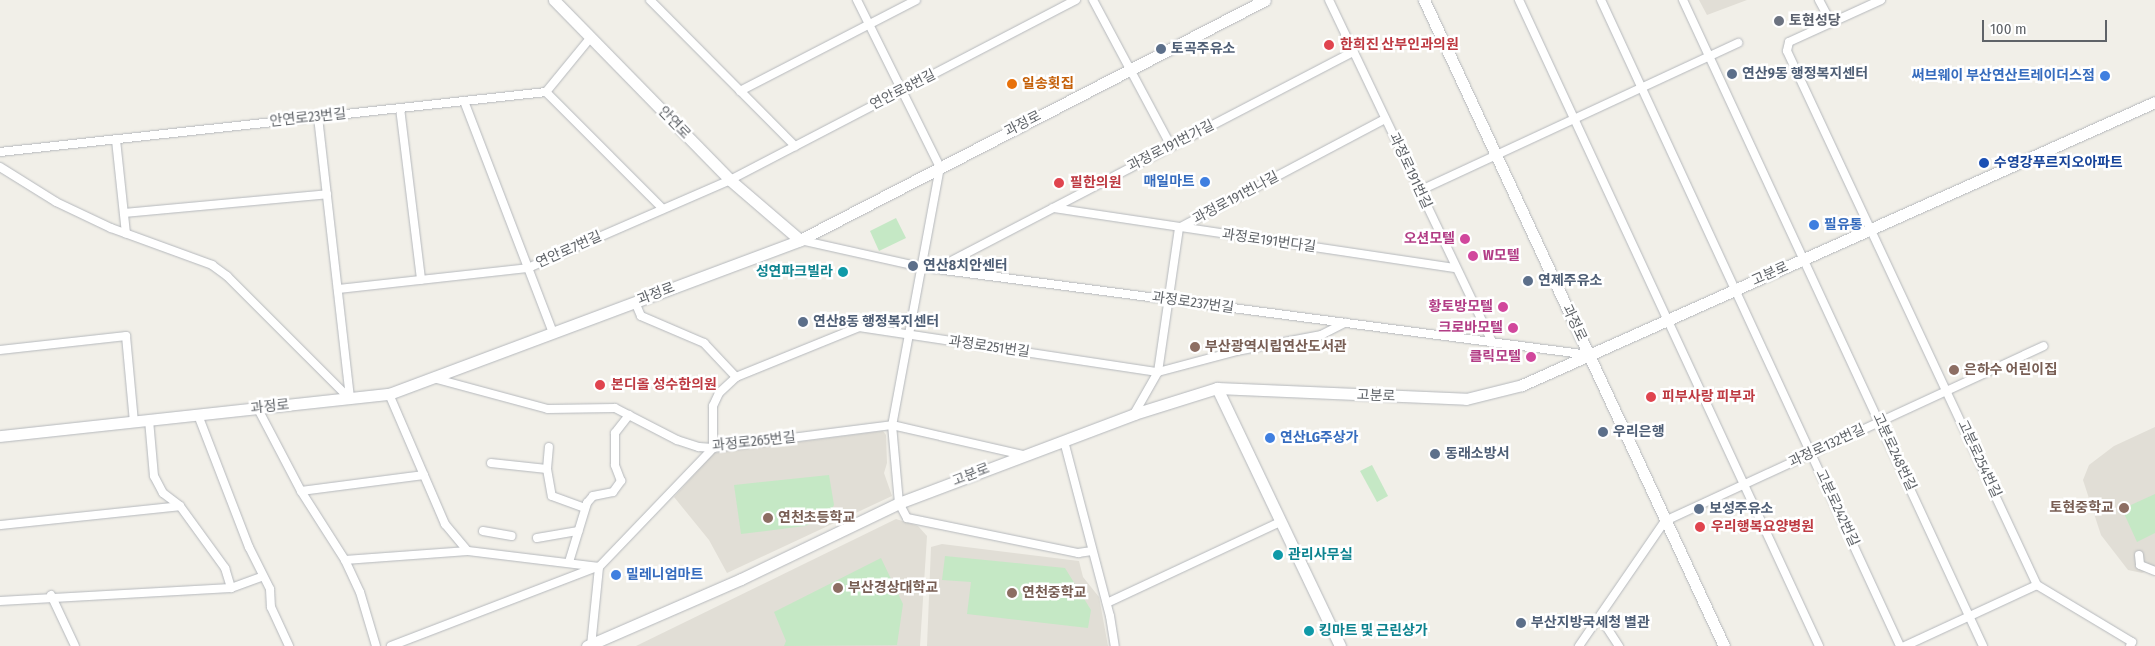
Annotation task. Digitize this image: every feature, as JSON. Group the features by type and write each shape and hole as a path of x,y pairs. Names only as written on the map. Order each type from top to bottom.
{"main road":[{"name":"과정로","path":"0,436 389,394 800,240 1265,0"},
{"name":"과정로","path":"1424,0 1724,646"},
{"name":"안연로","path":"558,1 590,37 730,180 800,240"},
{"name":"고분로","path":"589,646 742,578 900,503 1134,414 1217,388 1466,399 1522,385 2155,102"},
{"path":"1217,388 1340,646"}],"street":[{"path":"650,0 795,146"},
{"path":"857,0 940,167 892,425 900,503 906,518 1078,553 1092,551"},
{"path":"740,91 916,0"},
{"name":"연안로8번길","path":"730,180 1076,0"},
{"path":"1093,0 1171,146"},
{"name":"과정로191번길","path":"1328,0 1492,342"},
{"path":"1519,0 1819,646"},
{"name":"고분로242번길","path":"1601,0 1900,646"},
{"name":"고분로248번길","path":"1683,0 1983,646"},
{"path":"1819,0 1831,23 1881,0"},
{"name":"고분로254번길","path":"1831,23 1789,42 1787,51 1872,228 2037,585"},
{"path":"590,37 546,92 662,209"},
{"path":"1419,192 1738,43"},
{"name":"과정로191번가길","path":"936,269 1354,52"},
{"name":"안연로23번길","path":"0,152 546,92"},
{"path":"464,101 552,333"},
{"path":"400,108 421,280"},
{"path":"318,117 350,399"},
{"name":"과정로191번나길","path":"1134,414 1158,372 1179,228 1385,119"},
{"path":"116,140 126,233"},
{"path":"0,167 56,202 126,233 191,256 227,276 350,399"},
{"name":"연안로7번길","path":"338,289 528,268 730,180"},
{"path":"124,213 327,194"},
{"name":"과정로191번다길","path":"1053,208 1456,268"},
{"name":"과정로237번길","path":"800,240 922,267 1589,355"},
{"path":"391,646 599,567 713,448 713,406 719,393 736,377 704,343 641,316 635,302"},
{"name":"과정로251번길","path":"736,377 860,327 909,336 1158,372 1321,336 1345,322"},
{"path":"0,345 0,350 126,336 134,422"},
{"name":"과정로132번길","path":"1665,521 2043,346"},
{"name":"과정로265번길","path":"433,378 548,409 615,408 677,440 713,448 892,425 1024,455"},
{"path":"389,394 445,524 468,550"},
{"path":"258,408 300,491 345,560 360,592 376,646"},
{"path":"198,415 262,577 270,588 272,607 289,646"},
{"path":"569,562 585,508 593,496 613,492 621,481 615,465 616,433 629,415"},
{"path":"149,420 154,476 163,493 180,506 225,568 231,588"},
{"path":"1064,441 1107,603 1115,646"},
{"path":"549,447 547,469 552,496 585,508"},
{"path":"491,463 547,469"},
{"path":"300,491 424,475"},
{"path":"0,525 180,506"},
{"path":"1579,646 1665,521"},
{"path":"1107,603 1280,522"},
{"path":"483,531 512,536"},
{"path":"536,538 578,531"},
{"path":"345,560 468,550 599,567"},
{"path":"2139,555 2140,566 2155,571"},
{"path":"589,646 599,567"},
{"path":"0,601 51,595 231,588 262,577"},
{"path":"1905,646 2037,585 2132,642 2130,646"},
{"path":"51,595 75,646"},
{"path":"1600,617 1619,646"}],"shaded area":[{"path":"1699,0 1747,0 1707,15"},
{"name":"토현중학교","path":"2155,427 2155,567 2142,573 2128,570 2101,535 2083,480 2089,465 2114,446"},
{"name":"연천초등학교","path":"883,431 886,435 887,463 884,473 892,496 727,573 709,540 674,497 714,453"},
{"name":"부산경상대학교","path":"896,519 918,526 927,536 920,646 636,646"},
{"name":"연천중학교","path":"942,544 1079,561 1083,577 1099,597 1108,646 927,646 931,547"}],"green space":[{"path":"896,218 906,238 879,251 870,231"},
{"path":"1372,465 1388,496 1377,502 1360,471"},
{"path":"829,475 834,505 828,516 805,526 741,534 734,485"},
{"path":"2155,494 2155,533 2137,542 2122,509"},
{"path":"945,556 1065,568 1091,610 1088,628 967,614 971,582 942,580"},
{"path":"881,558 903,604 897,645 784,646 786,641 774,612"}],"place":[{"name":"토현성당","path":"1779,21"},
{"name":"한희진 산부인과의원","path":"1329,45"},
{"name":"토곡주유소","path":"1161,49"},
{"name":"연산9동 행정복지센터","path":"1732,74"},
{"name":"써브웨이 부산연산트레이더스점","path":"2105,76"},
{"name":"일송횟집","path":"1012,84"},
{"name":"수영강푸르지오아파트","path":"1984,163"},
{"name":"매일마트","path":"1205,182"},
{"name":"필한의원","path":"1059,183"},
{"name":"필유통","path":"1814,225"},
{"name":"오션모텔","path":"1465,239"},
{"name":"W모텔","path":"1473,256"},
{"name":"연산8치안센터","path":"913,266"},
{"name":"성연파크빌라","path":"843,272"},
{"name":"연제주유소","path":"1528,281"},
{"name":"황토방모텔","path":"1503,307"},
{"name":"연산8동 행정복지센터","path":"803,322"},
{"name":"크로바모텔","path":"1513,328"},
{"name":"부산광역시립연산도서관","path":"1195,347"},
{"name":"클릭모텔","path":"1531,357"},
{"name":"은하수 어린이집","path":"1954,370"},
{"name":"본디올 성수한의원","path":"600,385"},
{"name":"피부사랑 피부과","path":"1651,397"},
{"name":"우리은행","path":"1603,432"},
{"name":"연산LG주상가","path":"1270,438"},
{"name":"동래소방서","path":"1435,454"},
{"name":"토현중학교","path":"2124,508"},
{"name":"보성주유소","path":"1699,509"},
{"name":"연천초등학교","path":"768,518"},
{"name":"우리행복요양병원","path":"1700,527"},
{"name":"관리사무실","path":"1278,555"},
{"name":"밀레니엄마트","path":"616,575"},
{"name":"부산경상대학교","path":"838,588"},
{"name":"연천중학교","path":"1012,593"},
{"name":"부산지방국세청 별관","path":"1521,623"},
{"name":"킹마트 및 근린상가","path":"1309,631"}]}
